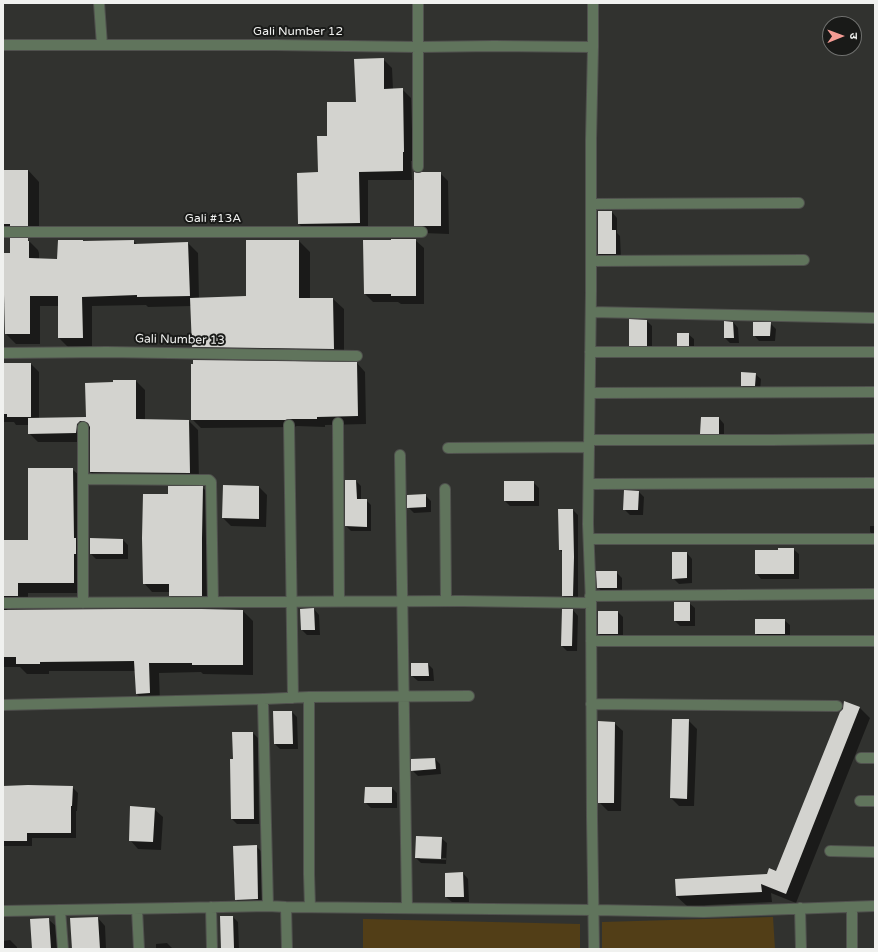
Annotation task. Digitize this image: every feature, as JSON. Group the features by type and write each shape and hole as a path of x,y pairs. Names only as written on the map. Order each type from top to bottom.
{"street":[{"path":"99,3 102,45"},
{"path":"418,3 418,167"},
{"path":"593,3 589,539 591,599 590,704 594,949"},
{"name":"Gali Number 12","path":"3,45 593,47"},
{"path":"591,204 799,203"},
{"name":"Gali #13A","path":"3,232 422,232"},
{"path":"591,262 804,260"},
{"path":"591,312 875,318"},
{"name":"Gali Number 13","path":"3,353 107,352 357,356"},
{"path":"590,352 875,352"},
{"path":"590,393 875,392"},
{"path":"338,423 339,601"},
{"path":"289,425 292,698"},
{"path":"83,427 83,603"},
{"path":"448,448 589,443 875,439"},
{"path":"400,455 407,908"},
{"path":"83,479 209,480 211,482 213,602"},
{"path":"589,484 875,483"},
{"path":"445,489 446,601"},
{"path":"589,539 875,539"},
{"path":"3,603 446,601 875,594"},
{"path":"591,641 875,641"},
{"path":"3,705 309,697 469,696"},
{"path":"309,697 310,907"},
{"path":"264,699 268,906"},
{"path":"590,704 837,706"},
{"path":"861,758 875,758"},
{"path":"860,801 875,801"},
{"path":"830,851 875,852"},
{"path":"3,911 268,906 704,912 875,906"},
{"path":"211,907 212,949"},
{"path":"286,907 287,949"},
{"path":"852,907 852,949"},
{"path":"800,908 801,949"},
{"path":"137,909 139,949"},
{"path":"60,910 63,949"}],"shaded area":[{"path":"773,917 775,949 602,949 602,922"},
{"path":"363,919 580,924 580,949 363,949"}],"building":[{"path":"384,58 384,89 403,88 403,171 359,172 360,223 298,224 297,173 318,172 317,136 327,136 327,102 356,102 354,59"},
{"path":"3,170 28,170 28,226 10,226 10,224 3,224"},
{"path":"414,172 441,172 441,226 414,226"},
{"path":"598,211 612,211 612,230 616,230 616,254 598,254"},
{"path":"10,238 28,238 29,258 57,259 58,240 134,240 134,244 188,242 190,296 137,297 137,295 82,297 83,338 58,338 58,296 30,296 30,334 5,334 3,253 10,253"},
{"path":"416,239 416,296 364,294 363,240"},
{"path":"246,240 299,240 299,298 333,298 334,349 192,347 190,298 246,296"},
{"path":"629,319 647,320 647,346 629,346"},
{"path":"724,321 733,322 734,338 724,338"},
{"path":"753,322 771,322 770,336 753,336"},
{"path":"677,333 689,333 689,346 677,346"},
{"path":"193,360 357,362 358,416 317,417 317,419 285,420 191,420 191,364 193,364"},
{"path":"3,363 31,363 31,417 7,417 7,414 3,414"},
{"path":"741,372 756,373 755,386 741,386"},
{"path":"113,380 136,380 136,419 189,420 190,473 90,472 90,427 88,423 83,421 80,421 77,424 76,433 28,434 28,418 86,417 85,383 113,382"},
{"path":"701,417 719,417 719,434 700,434"},
{"path":"28,468 73,468 74,538 76,538 76,554 74,554 74,583 18,583 18,596 3,596 3,540 28,540"},
{"path":"345,480 356,480 357,499 367,499 367,527 345,526"},
{"path":"504,481 534,481 534,501 504,501"},
{"path":"223,485 259,486 259,519 222,518"},
{"path":"168,486 203,486 202,596 169,596 169,584 143,584 143,494 168,494"},
{"path":"624,490 639,491 638,510 623,510"},
{"path":"426,494 426,507 407,508 407,495"},
{"path":"558,509 573,509 573,596 562,596 562,550 559,550"},
{"path":"90,538 123,539 123,554 90,554"},
{"path":"778,548 794,548 794,574 755,574 755,550 778,550"},
{"path":"672,552 687,552 687,578 672,579"},
{"path":"596,571 617,571 617,588 597,588"},
{"path":"674,602 690,602 690,621 674,621"},
{"path":"314,608 315,630 301,630 300,609"},
{"path":"562,609 573,609 572,646 561,646"},
{"path":"3,610 243,610 243,665 149,663 150,693 136,694 134,661 40,662 40,664 16,664 16,657 3,657"},
{"path":"598,611 618,611 618,634 598,634"},
{"path":"755,619 785,619 785,634 755,634"},
{"path":"411,663 428,663 429,676 411,676"},
{"path":"844,701 860,707 786,894 761,884 762,892 676,896 675,879 767,874 769,868 776,871 840,712 843,709"},
{"path":"273,711 292,711 293,744 274,744"},
{"path":"672,719 689,719 687,799 670,798"},
{"path":"598,721 615,722 614,803 598,803"},
{"path":"232,732 253,732 254,819 231,819 230,759 233,759"},
{"path":"435,758 436,769 411,771 411,759"},
{"path":"3,786 73,786 71,833 27,833 27,841 3,841"},
{"path":"365,787 392,787 392,803 364,803"},
{"path":"130,806 155,808 153,842 129,841"},
{"path":"416,836 442,837 441,859 415,858"},
{"path":"257,845 258,899 235,900 233,846"},
{"path":"463,872 464,897 445,897 445,873"},
{"path":"220,916 233,916 234,948 221,949"},
{"path":"98,917 100,949 72,949 70,918"},
{"path":"49,918 51,949 32,949 30,919"}]}
